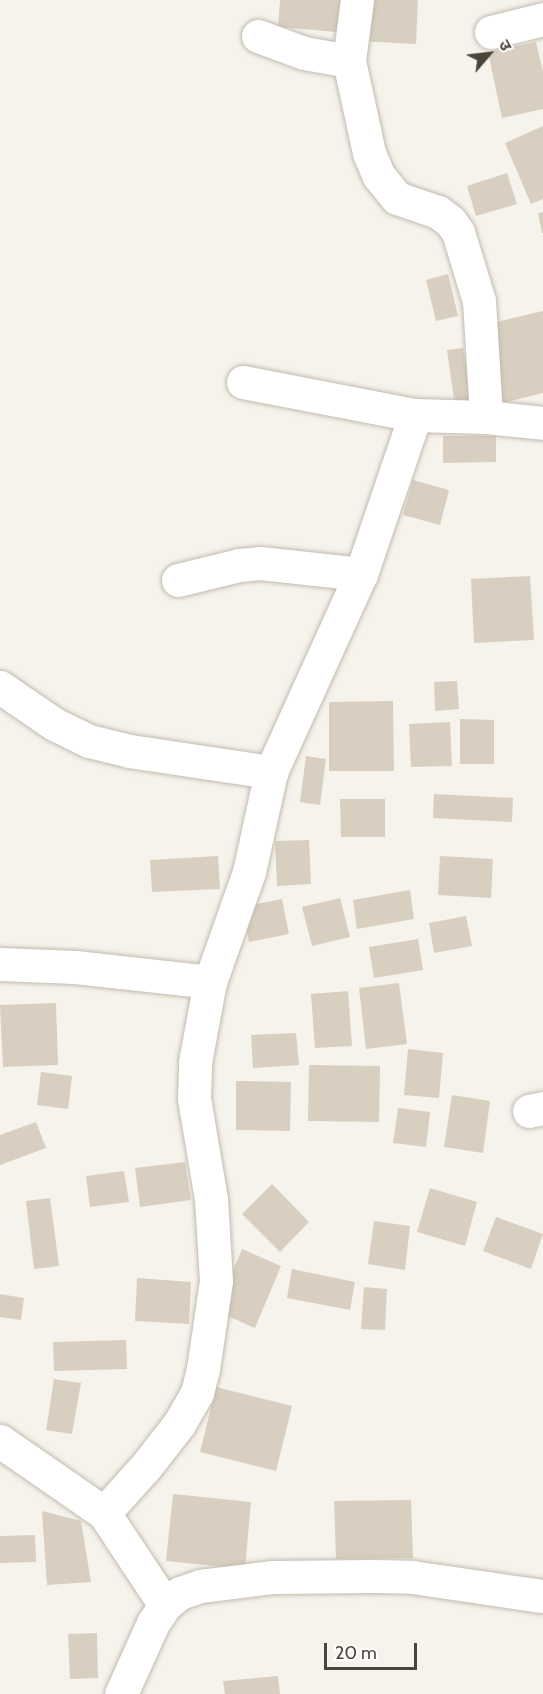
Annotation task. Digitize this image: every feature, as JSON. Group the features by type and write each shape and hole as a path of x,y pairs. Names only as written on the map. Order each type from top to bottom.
{"street":[{"path":"357,0 349,61 369,153 379,176 397,198 438,212 450,220 463,243 479,301 486,417"},
{"path":"491,32 543,19"},
{"path":"258,36 304,53 349,61"},
{"path":"243,382 416,415 486,417 543,423"},
{"path":"104,1513 147,1465 179,1424 197,1393 203,1369 216,1281 211,1199 194,1089 195,1062 210,982 249,872 271,772 362,574 416,415"},
{"path":"178,580 239,565 260,563 362,574"},
{"path":"0,687 54,724 89,741 130,751 271,772"},
{"path":"0,964 75,967 210,982"},
{"path":"0,1442 104,1513 165,1605"},
{"path":"121,1694 141,1645 165,1605 180,1593 200,1586 273,1577 334,1575 412,1577 543,1596"}],"building":[{"path":"280,0 340,0 337,32 278,27"},
{"path":"362,0 418,0 416,44 360,41"},
{"path":"536,42 543,72 543,109 502,118 488,52"},
{"path":"543,126 543,199 531,204 505,143"},
{"path":"507,173 517,204 476,216 467,186"},
{"path":"543,212 543,233 542,233 538,213"},
{"path":"448,274 458,316 436,321 426,280"},
{"path":"543,311 543,393 502,403 484,325"},
{"path":"463,348 473,403 455,406 447,350"},
{"path":"443,436 496,436 496,462 443,463"},
{"path":"413,480 449,490 440,525 403,515"},
{"path":"530,576 534,640 474,643 471,579"},
{"path":"457,681 459,709 435,711 434,682"},
{"path":"393,701 394,771 329,771 329,702"},
{"path":"460,719 494,720 494,764 460,764"},
{"path":"450,722 452,766 411,767 409,724"},
{"path":"306,756 326,759 320,805 300,802"},
{"path":"434,794 513,798 512,822 433,818"},
{"path":"340,799 385,799 385,837 341,837"},
{"path":"309,840 311,884 277,886 275,841"},
{"path":"218,856 220,889 152,892 150,860"},
{"path":"440,856 493,859 491,898 438,895"},
{"path":"410,890 414,919 357,929 353,900"},
{"path":"340,898 350,937 312,946 302,907"},
{"path":"282,899 289,934 249,942 242,907"},
{"path":"466,916 472,946 434,953 429,923"},
{"path":"418,939 423,970 374,978 369,947"},
{"path":"399,983 407,1044 366,1049 359,988"},
{"path":"348,991 352,1046 315,1048 311,994"},
{"path":"56,1003 58,1065 3,1067 0,1005"},
{"path":"296,1033 299,1065 253,1068 251,1035"},
{"path":"408,1049 443,1053 439,1098 404,1095"},
{"path":"309,1065 380,1066 379,1122 308,1121"},
{"path":"41,1072 72,1076 68,1109 37,1105"},
{"path":"236,1081 291,1082 290,1131 236,1130"},
{"path":"452,1095 490,1101 483,1153 444,1147"},
{"path":"398,1108 430,1112 426,1147 393,1143"},
{"path":"36,1122 46,1148 0,1165 0,1135"},
{"path":"185,1162 191,1200 140,1207 135,1168"},
{"path":"124,1171 129,1202 90,1207 86,1176"},
{"path":"272,1184 309,1222 280,1252 242,1214"},
{"path":"430,1188 477,1202 465,1246 417,1232"},
{"path":"50,1198 59,1266 34,1269 26,1201"},
{"path":"496,1217 543,1234 531,1269 483,1251"},
{"path":"374,1221 410,1226 405,1270 368,1264"},
{"path":"242,1249 281,1266 255,1328 216,1311"},
{"path":"292,1269 355,1282 350,1310 287,1298"},
{"path":"137,1278 191,1282 189,1324 135,1321"},
{"path":"364,1287 387,1289 385,1330 361,1329"},
{"path":"0,1294 24,1298 21,1320 0,1317"},
{"path":"126,1340 127,1369 54,1371 53,1342"},
{"path":"54,1379 81,1383 72,1434 46,1430"},
{"path":"216,1387 292,1406 276,1471 200,1452"},
{"path":"173,1494 251,1502 245,1569 166,1561"},
{"path":"411,1500 413,1558 336,1559 334,1501"},
{"path":"42,1511 81,1521 91,1582 47,1585"},
{"path":"35,1535 36,1562 0,1563 0,1536"},
{"path":"97,1633 98,1678 70,1679 68,1634"},
{"path":"278,1676 280,1694 225,1694 223,1681"}]}
